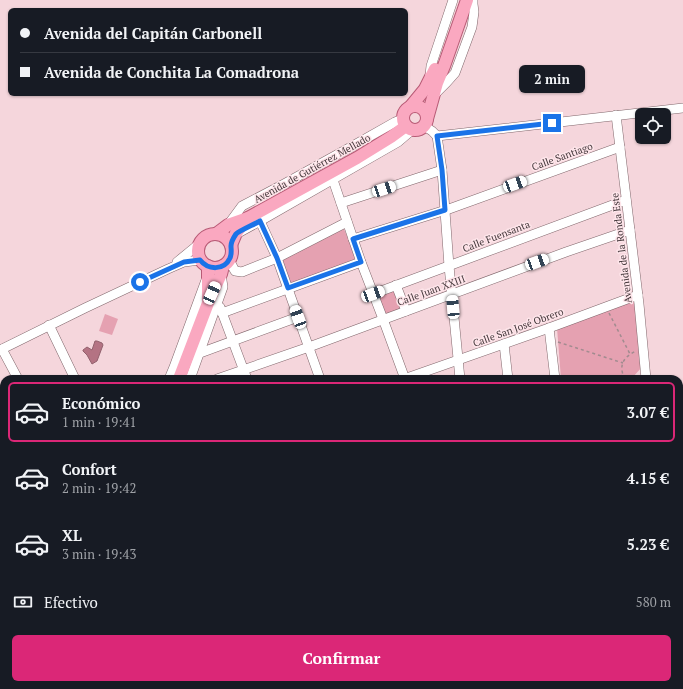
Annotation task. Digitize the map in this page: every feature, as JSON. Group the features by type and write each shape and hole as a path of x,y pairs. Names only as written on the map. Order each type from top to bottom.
{"main road":[{"path":"415,124 404,111 411,106 425,89 467,0"},
{"path":"415,124 434,95 467,0"},
{"path":"411,106 419,106 425,111 415,124"},
{"name":"Avenida de Gutiérrez Mellado","path":"232,229 248,218 415,124"},
{"path":"181,375 213,302 224,266 232,253 232,229 208,235 199,244 198,255 205,268 213,302"},
{"path":"216,234 221,235 231,244"},
{"path":"205,268 224,266"}],"street":[{"path":"429,81 431,66 453,0"},
{"path":"437,136 683,108"},
{"name":"Avenida de la Ronda Este","path":"616,116 638,295 646,375"},
{"name":"Avenida de Gutiérrez Mellado","path":"232,229 242,206 345,151 395,122 415,124"},
{"path":"415,124 432,131 437,136 442,170 449,266 460,375"},
{"name":"Avenida de Gutiérrez Mellado","path":"232,229 260,221 333,180 398,142 415,124"},
{"name":"Calle Santiago","path":"353,239 445,210 620,147"},
{"path":"341,203 442,170"},
{"path":"333,180 361,262 404,375"},
{"name":"Calle Fuensanta","path":"373,294 626,200"},
{"path":"260,221 277,258 319,375"},
{"path":"224,266 235,271 242,272 277,258 347,222"},
{"name":"Calle Juan XXIII","path":"229,375 630,230"},
{"path":"168,269 199,244"},
{"path":"16,375 1,349 184,262 205,268 174,367 170,375"},
{"path":"222,313 361,262"},
{"path":"396,286 406,311"},
{"name":"Calle San José Obrero","path":"416,375 638,295"},
{"path":"213,302 222,313 245,375"},
{"path":"192,375 200,353 213,302"},
{"path":"200,353 298,317"},
{"path":"49,325 73,375"},
{"path":"549,328 555,375"},
{"path":"504,344 508,375"}],"path":[{"path":"605,307 630,354"},
{"path":"550,340 623,364"},
{"path":"623,375 623,364 628,355 643,350"}],"shaded area":[{"path":"344,229 357,260 289,285 280,259"},
{"path":"396,285 406,311 383,319 373,294"},
{"path":"634,299 643,366 635,375 561,375 557,328"},
{"path":"105,314 118,319 112,335 99,331"},
{"path":"95,341 102,343 103,345 97,361 92,364 83,350 87,347 92,350"}],"route":[{"path":"140,282 184,262 200,260 203,264 208,266 216,268 223,266 231,257 231,244 236,233 260,221 277,258 288,288 361,262 353,239 445,210 442,170 437,136 552,123"}]}
